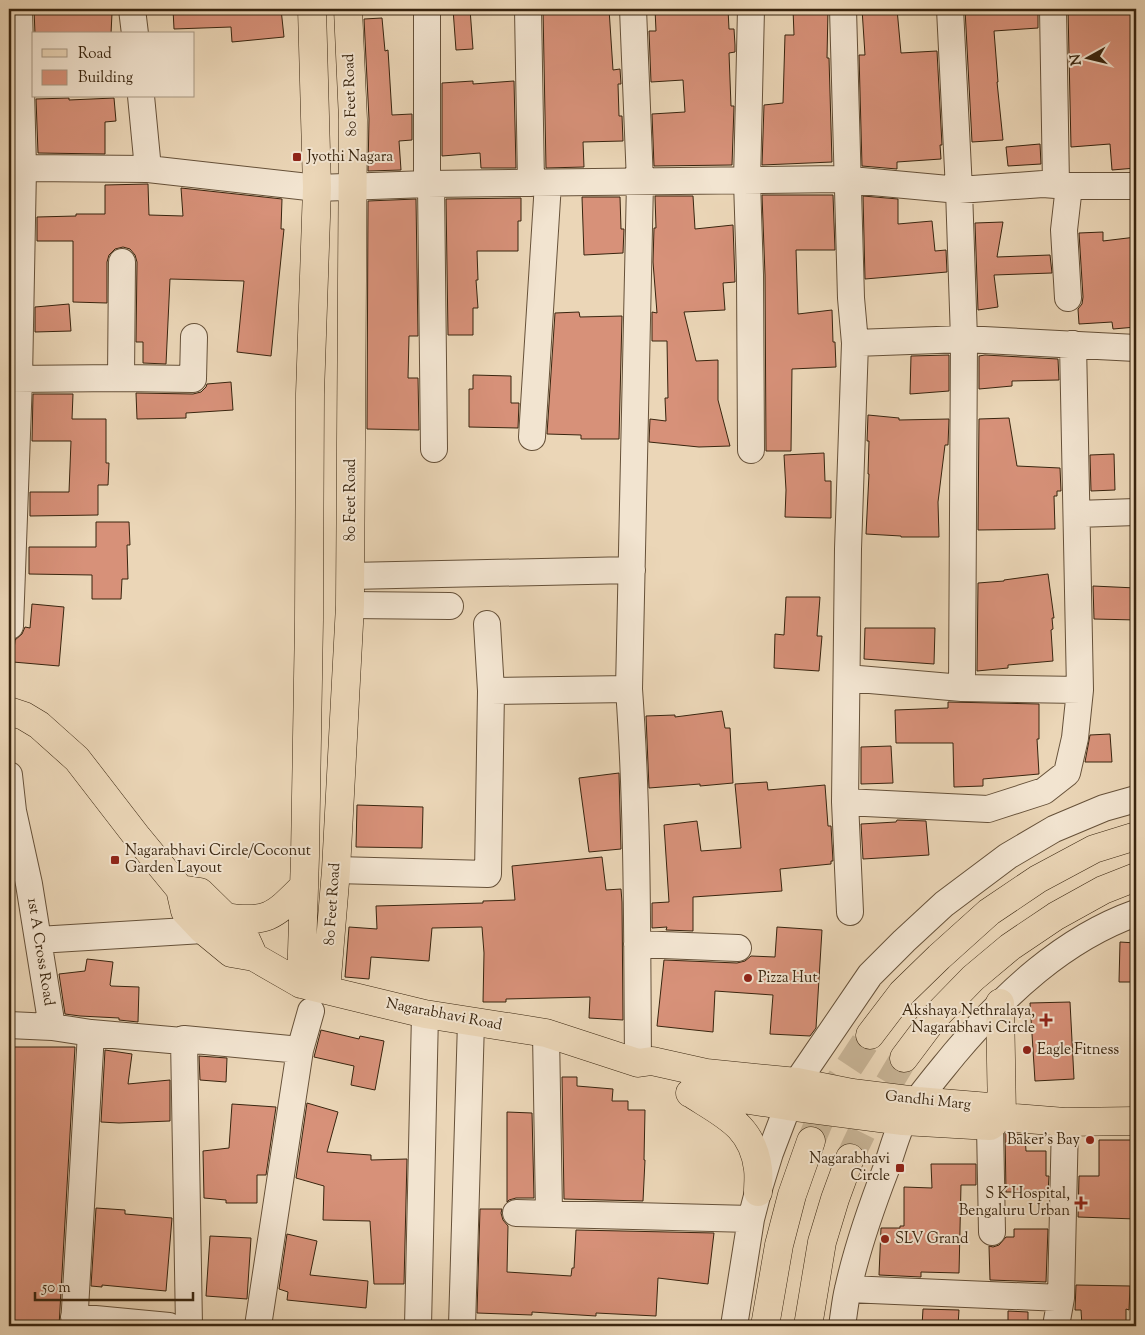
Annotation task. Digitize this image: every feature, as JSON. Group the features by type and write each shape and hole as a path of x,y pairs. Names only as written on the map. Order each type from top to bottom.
{"main road":[{"name":"80 Feet Road","path":"312,9 317,188 310,394 309,629 304,886 313,995"},
{"name":"80 Feet Road","path":"313,995 336,870 350,606 353,120 348,9"},
{"name":"Nagarabhavi Road","path":"9,710 39,725 78,759 138,838 180,889 185,910 214,924 231,954 254,957 313,995 546,1033 638,1062"},
{"path":"870,1036 902,993 989,912 1038,879 1094,849 1136,836"},
{"path":"904,1058 934,1018 974,978 1010,947 1056,916 1103,890 1136,877"},
{"path":"214,924 265,918 276,912 304,886"},
{"path":"996,1121 1000,1003"},
{"path":"638,1062 652,1061 793,1094 910,1111"},
{"path":"638,1062 650,1073 690,1093 732,1119 742,1128 756,1155 759,1171 758,1192"},
{"path":"690,1093 793,1094"},
{"name":"Gandhi Marg","path":"793,1094 852,1093 910,1111 989,1108 996,1121 1136,1121"},
{"path":"765,1326 779,1245 792,1195 811,1141"},
{"path":"808,1326 822,1242 850,1158"}],"street":[{"path":"10,626 19,9"},
{"path":"132,9 135,32"},
{"path":"427,9 434,449"},
{"path":"528,9 540,183 532,437"},
{"path":"633,9 640,182 629,689 638,905 638,1062"},
{"path":"751,450 750,275 747,181 752,9"},
{"path":"843,9 851,298 855,343 848,549 845,802 850,912"},
{"path":"950,9 964,340 962,688"},
{"path":"1053,9 1068,298"},
{"path":"141,98 148,169"},
{"path":"16,168 148,169 317,188 429,184 848,179 959,190 1043,184 1136,186"},
{"path":"121,378 122,262"},
{"path":"14,379 193,379 194,338"},
{"path":"855,343 964,340 1136,348"},
{"path":"845,802 988,809 1044,791 1067,773 1075,738 1080,690 1078,514 1073,344"},
{"path":"1078,514 1136,512"},
{"path":"350,576 632,570"},
{"path":"350,606 450,606"},
{"path":"336,870 488,874 490,691 487,624"},
{"path":"847,678 962,688 1080,690"},
{"path":"490,691 629,689"},
{"name":"1st A Cross Road","path":"9,775 13,811 29,884 52,1027 9,1025"},
{"path":"734,1326 751,1219 770,1153 793,1094 870,975 944,904 1008,856 1054,829 1104,808 1136,799"},
{"path":"842,1326 848,1290 866,1224 910,1111 947,1063 1000,1003 1041,968 1082,938 1115,920 1136,913"},
{"path":"38,940 214,924"},
{"path":"637,944 738,948"},
{"path":"258,1326 300,1050 313,995"},
{"path":"418,1326 425,1014"},
{"path":"462,1326 471,1022"},
{"path":"52,1027 91,1034 182,1041 184,1039 300,1050"},
{"path":"546,1033 549,1213"},
{"path":"91,1034 74,1322 170,1326"},
{"path":"184,1039 189,1326"},
{"path":"992,1232 996,1121"},
{"path":"1056,1326 1061,1298 1065,1122"},
{"path":"516,1213 751,1219"},
{"path":"848,1290 1061,1298"}],"building":[{"path":"34,9 111,9 111,32 35,32"},
{"path":"173,9 281,9 284,37 232,42 231,27 174,29"},
{"path":"453,9 470,9 473,49 456,50"},
{"path":"543,9 609,9 613,70 620,69 621,84 618,84 619,116 622,116 623,141 583,142 584,167 546,168"},
{"path":"655,9 728,9 729,29 734,29 735,45 735,52 729,53 731,106 734,106 732,165 654,166 652,114 685,112 683,80 651,82 649,31 656,31"},
{"path":"793,9 828,9 827,58 829,58 832,162 762,165 764,105 783,103 785,35 794,35"},
{"path":"862,9 897,9 901,53 937,51 942,145 940,145 941,159 897,162 897,169 862,166 859,55 865,55"},
{"path":"965,9 1038,9 1038,28 994,31 1003,140 972,142"},
{"path":"1068,9 1136,9 1136,168 1112,170 1110,144 1071,147"},
{"path":"382,18 385,51 388,50 392,115 412,114 412,140 399,141 401,170 368,171 369,119 364,19"},
{"path":"473,81 473,84 514,81 516,168 481,168 480,153 442,156 442,83"},
{"path":"69,98 69,100 114,98 116,121 105,122 105,154 38,153 36,99"},
{"path":"1040,144 1041,164 1008,166 1006,147"},
{"path":"148,184 149,215 183,216 181,188 282,199 281,229 284,229 271,356 237,352 244,281 170,279 166,364 143,363 143,342 136,342 137,262 135,255 130,249 123,247 115,249 109,255 107,262 107,303 73,302 73,241 37,241 37,217 105,214 105,185"},
{"path":"762,195 833,195 835,250 796,250 798,314 832,310 836,367 792,369 791,451 766,451 765,275"},
{"path":"655,196 693,196 695,229 733,225 735,282 723,283 725,310 684,312 696,361 718,360 718,400 730,446 699,447 649,442 650,419 666,421 665,398 668,398 667,341 652,341 652,312 657,313 653,262 654,228 656,228"},
{"path":"863,196 898,199 898,224 932,221 935,251 946,250 947,272 865,279"},
{"path":"582,197 620,197 621,229 624,229 623,253 584,255"},
{"path":"521,198 521,221 518,221 518,251 477,251 478,280 476,280 478,308 473,308 473,335 448,335 446,199"},
{"path":"416,199 418,336 409,336 408,378 418,378 419,430 367,429 368,201"},
{"path":"1003,222 997,257 1050,255 1052,273 994,275 998,307 978,310 975,223"},
{"path":"1103,232 1103,241 1136,237 1136,285 1134,286 1136,327 1113,329 1112,322 1079,324 1078,309 1082,304 1083,297 1079,233"},
{"path":"69,304 71,331 35,332 35,307"},
{"path":"579,312 580,317 622,316 619,439 581,439 581,435 547,434 555,313"},
{"path":"949,355 949,391 910,394 911,356"},
{"path":"979,356 1058,359 1059,380 1012,381 1012,386 979,389"},
{"path":"473,375 511,376 511,403 519,403 518,428 469,427 469,389 473,389"},
{"path":"231,382 233,410 186,413 186,418 137,419 136,393 193,394 201,392 207,384"},
{"path":"33,394 73,394 72,419 106,419 106,463 109,463 108,485 98,485 98,515 30,516 30,492 69,492 71,441 32,441"},
{"path":"868,415 899,418 899,420 949,419 948,445 945,445 938,502 939,537 901,537 866,534 869,474"},
{"path":"1009,418 1017,466 1060,468 1061,491 1057,491 1057,496 1054,496 1055,529 978,530 979,419"},
{"path":"824,453 825,481 831,481 831,518 785,517 784,455"},
{"path":"1114,454 1115,490 1091,491 1090,455"},
{"path":"96,522 129,522 130,545 127,545 128,579 122,579 121,599 92,599 92,575 29,574 29,547 96,547"},
{"path":"1048,574 1054,618 1052,618 1053,629 1051,630 1053,661 1008,665 1008,668 977,671 978,583"},
{"path":"1093,586 1136,588 1136,620 1094,619"},
{"path":"786,597 820,597 817,636 822,636 819,671 774,668 775,634 784,635"},
{"path":"32,604 64,607 59,666 13,662 15,640 22,634 25,627 30,628"},
{"path":"865,628 935,628 934,664 864,659"},
{"path":"948,702 1039,704 1039,739 1037,739 1039,774 983,779 983,786 954,787 953,743 896,743 895,710 948,708"},
{"path":"722,711 725,728 730,728 733,783 649,788 646,716 675,715 675,717"},
{"path":"1110,734 1112,762 1085,762 1090,735"},
{"path":"891,746 893,783 861,784 861,747"},
{"path":"619,773 621,849 589,852 579,778"},
{"path":"767,782 768,790 825,785 828,826 831,826 833,861 831,861 831,864 780,869 782,891 693,897 693,931 666,930 667,927 652,928 652,903 669,902 664,825 697,821 701,851 741,848 735,784"},
{"path":"357,805 423,807 422,848 356,847"},
{"path":"897,820 926,821 929,855 863,859 861,824 896,822"},
{"path":"602,857 606,890 621,889 623,1020 589,1018 590,997 506,999 506,1002 483,1002 484,953 482,927 432,928 429,961 371,957 369,979 345,977 349,927 377,929 376,906 483,903 483,901 515,900 512,866"},
{"path":"777,927 822,930 816,1028 810,1036 770,1034 773,995 715,991 713,1032 657,1026 664,960 737,963 745,961 751,956 775,957"},
{"path":"1120,942 1136,943 1136,982 1119,982"},
{"path":"87,959 113,962 111,986 139,987 138,1022 119,1020 119,1018 65,1014 59,974 85,971"},
{"path":"1070,1002 1074,1079 1035,1081 1030,1003"},
{"path":"321,1030 359,1039 360,1036 384,1041 375,1090 351,1085 354,1066 314,1057"},
{"path":"9,1047 75,1047 59,1326 9,1326"},
{"path":"105,1050 132,1054 128,1084 170,1080 170,1121 101,1122"},
{"path":"199,1056 227,1058 226,1082 200,1080"},
{"path":"562,1077 577,1077 577,1086 613,1089 612,1101 628,1101 628,1110 645,1110 643,1201 564,1199"},
{"path":"307,1103 338,1112 327,1152 371,1155 371,1160 407,1159 404,1284 374,1284 370,1221 323,1220 324,1186 296,1178"},
{"path":"232,1104 276,1107 266,1175 257,1175 257,1203 226,1203 226,1200 204,1198 203,1151 229,1148"},
{"path":"507,1112 532,1113 534,1198 516,1198 507,1202"},
{"path":"1005,1133 1025,1135 1026,1151 1046,1151 1046,1176 1049,1176 1048,1192 1006,1192"},
{"path":"1099,1140 1136,1140 1136,1219 1078,1217 1079,1176 1099,1176"},
{"path":"931,1164 976,1164 976,1185 961,1185 959,1273 921,1272 921,1277 879,1275 881,1228 900,1228 900,1226 904,1226 904,1187 932,1188"},
{"path":"96,1208 125,1210 125,1214 172,1218 166,1291 102,1285 102,1287 91,1286"},
{"path":"480,1209 502,1209 503,1220 508,1226 507,1272 571,1276 572,1268 574,1268 576,1230 714,1233 708,1284 658,1278 656,1316 596,1313 596,1316 532,1312 532,1315 477,1313"},
{"path":"1014,1229 1048,1229 1046,1282 990,1280 989,1246 999,1245 1006,1237 1014,1237"},
{"path":"287,1234 317,1241 310,1275 368,1281 366,1308 287,1300 288,1292 279,1289"},
{"path":"210,1236 251,1238 247,1299 206,1296"},
{"path":"1076,1285 1130,1286 1129,1310 1126,1309 1126,1326 1082,1326 1081,1310 1075,1310"},
{"path":"923,1309 959,1310 958,1326 922,1326"},
{"path":"1008,1311 1028,1312 1028,1326 1008,1326"}],"tunnel":[{"path":"811,1141 824,1110 841,1079 870,1035"},
{"path":"850,1158 868,1120 904,1058"}],"place":[{"name":"Jyothi Nagara","path":"297,157"},
{"name":"Nagarabhavi Circle/Coconut Garden Layout","path":"115,860"},
{"name":"Pizza Hut","path":"748,978"},
{"name":"Akshaya Nethralaya, Nagarabhavi Circle","path":"1046,1020"},
{"name":"Eagle Fitness","path":"1027,1050"},
{"name":"Baker's Bay","path":"1090,1140"},
{"name":"Nagarabhavi Circle","path":"900,1168"},
{"name":"S K Hospital, Bengaluru Urban","path":"1081,1203"},
{"name":"SLV Grand","path":"885,1239"}]}
